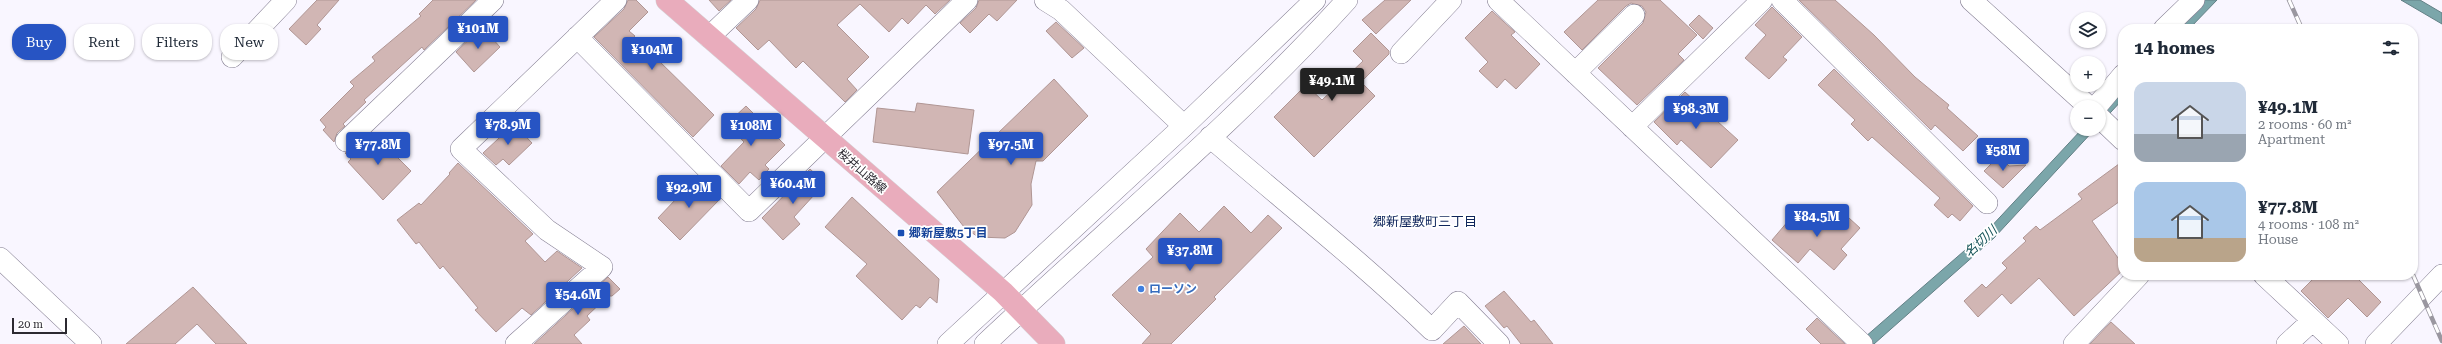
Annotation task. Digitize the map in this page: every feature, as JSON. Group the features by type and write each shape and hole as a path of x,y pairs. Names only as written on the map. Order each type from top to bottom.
{"main road":[{"name":"桜井山路線","path":"667,0 825,139 1003,292 1054,344"}],"street":[{"path":"263,24 286,0"},
{"path":"346,142 493,0"},
{"path":"516,344 602,267 547,230 460,149 616,0"},
{"path":"709,37 748,0"},
{"path":"577,37 749,211 967,0"},
{"path":"1045,0 1060,10 1184,126"},
{"path":"948,344 1184,126 1315,0"},
{"path":"985,344 1210,137 1320,30 1348,0"},
{"path":"1401,53 1451,0"},
{"path":"1498,0 1862,344"},
{"path":"1632,127 1762,0"},
{"path":"1782,0 1987,203"},
{"path":"1971,0 2081,100"},
{"path":"2169,24 2194,0"},
{"path":"1575,73 1634,15"},
{"path":"2102,100 2118,81"},
{"path":"2106,124 2118,135"},
{"path":"1210,137 1344,253 1387,286 1432,330 1458,302 1499,344"},
{"path":"0,258 91,344"},
{"path":"2376,344 2442,275"},
{"path":"2074,344 2134,280"},
{"path":"2269,280 2338,344"},
{"path":"2287,344 2312,321"}],"water":[{"path":"2204,0 2217,0 2194,24 2182,24"},
{"path":"2401,0 2420,0 2442,13 2442,24"},
{"path":"2118,90 2118,104 2106,117 2106,103"},
{"name":"名切川","path":"2075,136 2089,136 1994,238 1874,344 1857,344 1987,231"}],"building":[{"path":"317,0 339,0 317,25 321,29 306,45 289,29"},
{"path":"433,0 476,0 424,50 422,47 364,100 366,102 343,124 345,126 337,133 334,142 323,130 326,127 320,120 354,86 350,82 375,61 372,57 421,16 419,14"},
{"path":"628,0 636,0 648,12 629,31 635,36 628,43 647,63 654,56 714,115 693,137 594,37 624,9"},
{"path":"709,0 731,0 719,11"},
{"path":"760,0 950,0 935,14 926,5 908,24 902,18 889,32 860,4 837,25 869,57 847,79 857,90 845,102 803,61 796,68 769,40 758,50 736,28 756,9"},
{"path":"979,0 1017,0 997,21 989,14 970,33 960,23 976,8"},
{"path":"1385,0 1411,0 1376,34 1362,20"},
{"path":"1598,0 1660,0 1697,35 1678,54 1684,60 1637,105 1598,68 1643,23 1646,12 1642,6 1631,3 1626,6 1582,50 1564,32"},
{"path":"1799,0 1835,0 1874,35 1915,77 1949,105 1947,108 1978,136 1963,151 1935,125 1931,130"},
{"path":"1772,7 1802,37 1783,57 1787,60 1769,79 1745,58 1766,35 1755,25"},
{"path":"1492,11 1515,32 1511,35 1540,64 1516,89 1505,79 1497,88 1479,71 1488,62 1465,38"},
{"path":"1699,15 1713,28 1703,39 1689,25"},
{"path":"1056,22 1084,48 1072,58 1046,31"},
{"path":"482,27 500,47 474,72 456,52"},
{"path":"1371,33 1389,51 1389,54 1361,82 1375,96 1314,157 1274,117 1306,85 1322,100 1363,61 1353,51"},
{"path":"1834,69 1973,206 1960,221 1952,214 1948,218 1934,205 1940,198 1872,137 1868,141 1851,124 1855,120 1818,85"},
{"path":"1054,79 1088,116 1043,161 1036,161 1031,184 1032,205 1015,232 1005,238 978,237 964,227 937,192"},
{"path":"1685,92 1738,140 1711,168 1681,140 1677,145 1654,122"},
{"path":"917,103 974,110 968,154 873,142 877,108 915,112"},
{"path":"746,106 785,145 765,165 769,169 759,180 750,172 739,184 721,166 744,142 727,124"},
{"path":"514,124 532,143 509,165 503,159 496,165 483,153"},
{"path":"375,135 411,171 383,200 348,162 351,159 345,153 354,150 361,143 364,146"},
{"path":"1999,156 2009,166 2026,165 2003,188 1984,171"},
{"path":"458,163 533,234 525,241 545,262 557,251 582,268 531,315 522,308 496,332 475,310 478,308 443,266 440,269 419,242 416,244 397,220 419,203 421,205 450,174 449,173"},
{"path":"2118,165 2118,203 2092,221 2118,258 2118,275 2074,316 2039,278 2011,304 2002,294 1978,317 1964,301 1982,284 1986,288 2007,268 2002,263 2026,241 2023,238 2036,226 2040,230 2082,199 2078,194"},
{"path":"810,169 825,183 794,217 800,224 783,240 762,218"},
{"path":"695,179 702,186 705,183 720,199 680,240 658,218"},
{"path":"852,197 939,279 937,303 930,297 920,308 916,305 902,320 856,276 867,264 825,227"},
{"path":"1224,206 1251,233 1268,215 1282,228 1214,297 1216,299 1171,344 1142,344 1151,334 1112,295 1153,257 1146,249 1180,213 1199,232"},
{"path":"1838,208 1860,228 1841,249 1847,255 1834,270 1810,249 1798,263 1772,240 1795,213 1817,232"},
{"path":"608,277 620,289 612,296 608,296 587,316 590,320 574,335 582,344 534,344"},
{"path":"2312,280 2359,280 2381,302 2367,317 2348,298 2328,318 2301,291"},
{"path":"193,287 247,344 216,344 197,324 175,344 126,344"},
{"path":"1504,291 1531,322 1534,320 1553,344 1521,344 1507,326 1504,328 1485,306"},
{"path":"1817,318 1845,344 1821,344 1806,329"},
{"path":"2111,322 2135,344 2090,344"},
{"path":"1464,326 1481,344 1443,344"}],"railway":[{"path":"2289,0 2300,24"},
{"path":"2415,280 2442,341"}],"place":[{"name":"郷新屋敷5丁目","path":"901,233"},
{"name":"ローソン","path":"1141,289"}],"district":[{"name":"郷新屋敷町三丁目","path":"1425,221"}]}
